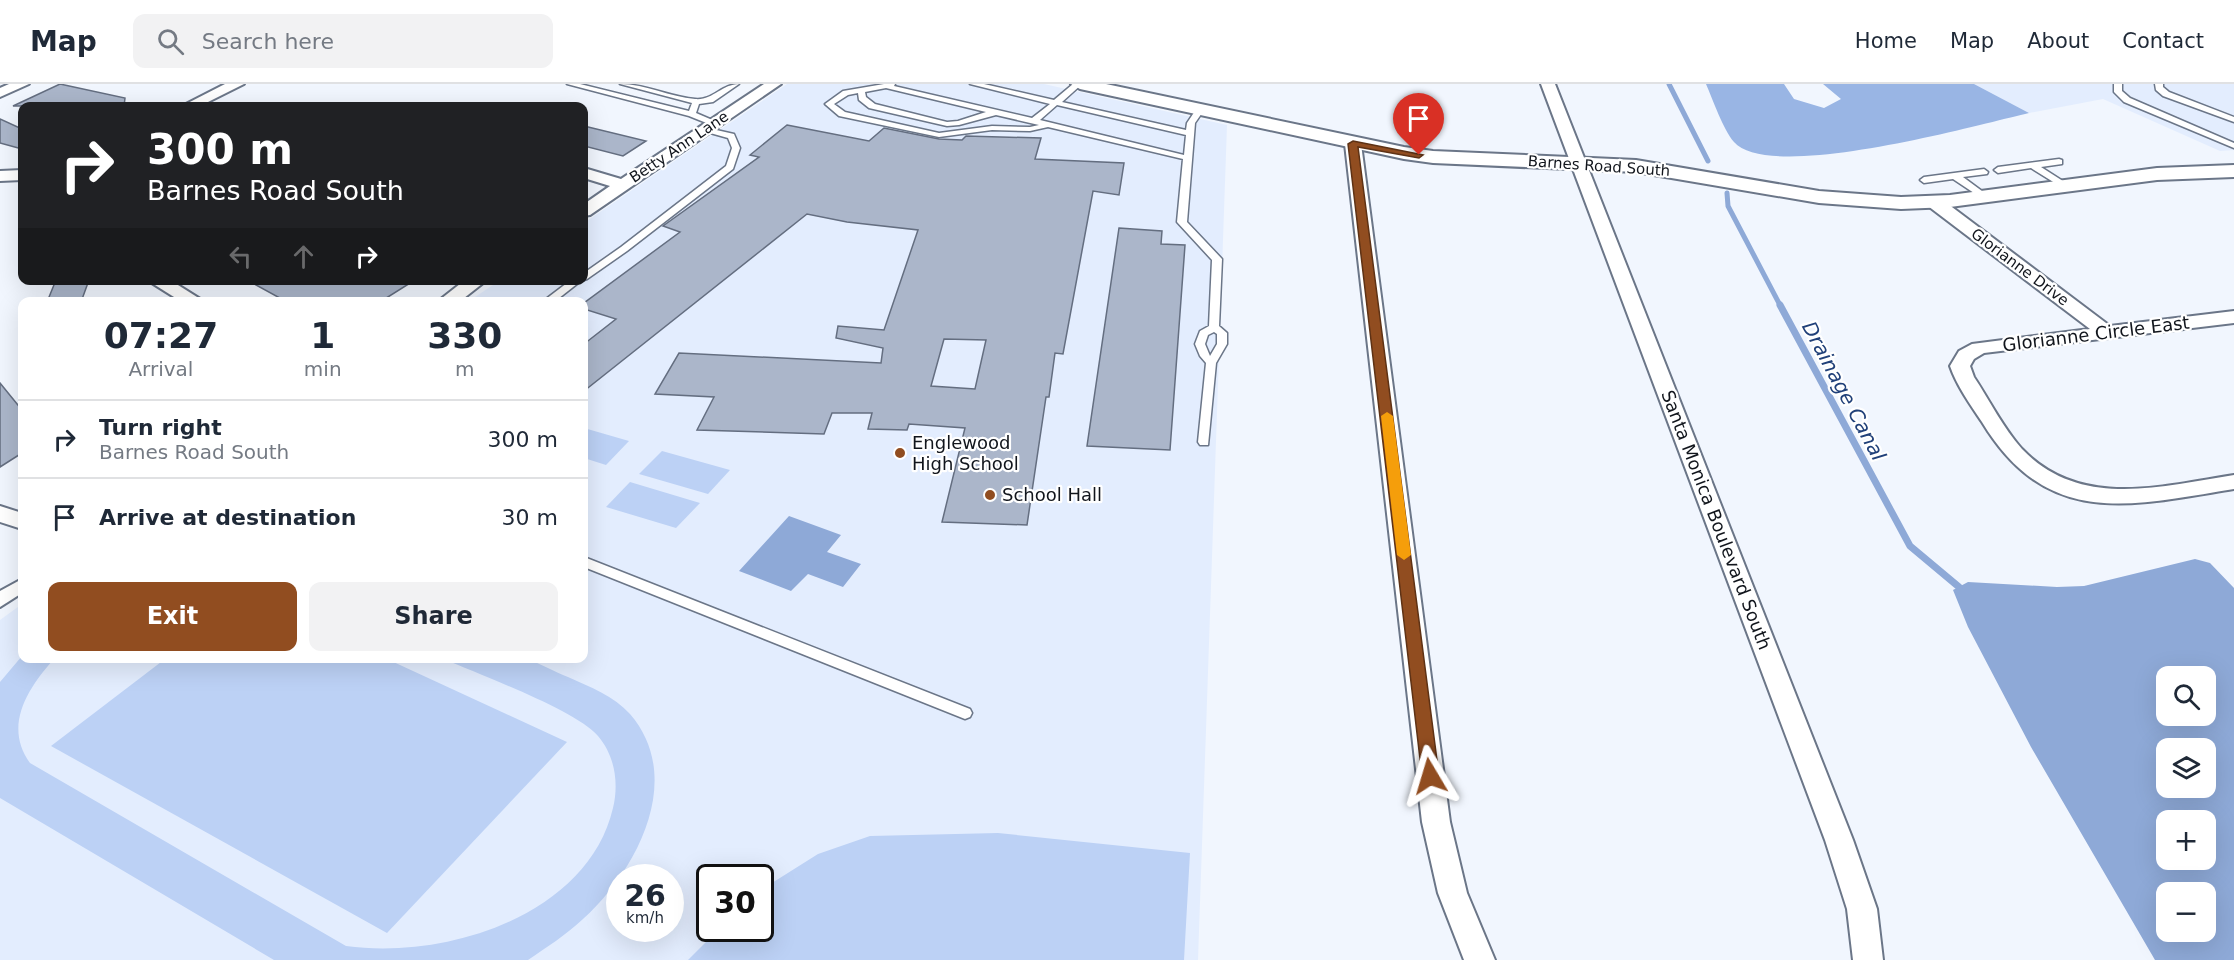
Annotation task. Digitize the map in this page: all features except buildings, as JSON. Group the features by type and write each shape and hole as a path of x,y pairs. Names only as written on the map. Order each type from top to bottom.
{"street":[{"path":"0,93 22,84"},
{"path":"198,102 237,84"},
{"name":"Betty Ann Lane","path":"588,208 774,84"},
{"name":"Barnes Road South","path":"1079,84 1353,144 1433,157 1657,169 1836,199 1934,202 2157,174 2234,161"},
{"name":"Santa Monica Boulevard South","path":"1548,84 1839,840 1862,909 1868,960"},
{"path":"1353,144 1436,822 1445,870 1467,936 1480,960"},
{"name":"Barnes Road South","path":"2157,174 2234,171"},
{"path":"588,174 624,185"},
{"path":"0,176 18,175"},
{"name":"Glorianne Drive","path":"1934,202 2106,332"},
{"path":"165,285 187,297"},
{"path":"453,297 471,285"},
{"name":"Glorianne Circle East","path":"2234,317 1979,348 1962,360 1960,366 1964,376 2014,454 2035,471 2079,491 2122,498 2234,482"},
{"path":"0,514 18,520"},
{"path":"0,600 18,588"}],"lane":[{"path":"571,84 692,114 731,136 736,148 729,167 588,274"},
{"path":"624,84 696,102 710,100 735,84"},
{"path":"974,84 1190,133"},
{"path":"1034,121 1079,84"},
{"path":"2118,84 2118,92 2127,100 2234,146"},
{"path":"2159,84 2159,88 2166,94 2234,120"},
{"path":"1051,126 1030,129 992,128 939,135 842,114 829,104 841,95 888,85 1188,158"},
{"path":"861,90 862,98 873,106 947,124 959,123 996,112"},
{"path":"692,114 696,102"},
{"path":"1200,110 1191,123 1182,222 1217,259 1214,327"},
{"path":"1998,170 2059,162"},
{"path":"2032,165 2063,185"},
{"path":"1924,180 1984,172"},
{"path":"1954,176 1983,196"},
{"path":"554,297 571,285"},
{"path":"1211,363 1200,344 1204,333 1214,327"},
{"path":"1204,442 1211,363 1222,344 1222,333 1214,327"},
{"path":"588,564 965,713"}],"shaded area":[{"name":"Englewood High School","path":"787,84 1044,84 1227,125 1198,960 0,960 0,620 18,607 18,663 588,663 588,297 475,297 493,285 588,285 588,220"},
{"path":"1706,84 1784,84 1794,99 1824,108 1841,99 1823,84 1974,84 2029,113 1876,147 1829,154 1788,156 1755,153 1734,142 1722,122"},
{"path":"1974,84 2234,84 2234,150 2220,151 2103,99 2029,113"},
{"path":"588,429 629,441 606,465 588,459"},
{"path":"662,451 730,470 708,494 639,474"},
{"path":"630,482 700,503 676,528 606,507"},
{"path":"789,516 841,535 827,552 861,564 843,587 808,574 791,591 739,571"},
{"path":"2195,559 2210,563 2234,588 2234,960 2155,960 2031,747 1968,627 1953,590 1968,582 2057,587 2084,586"},
{"path":"18,661 18,663 50,663 35,682 22,708 19,721 22,749 30,763 346,946 385,948 426,945 468,937 508,922 544,902 575,877 598,845 613,808 616,789 612,761 604,744 587,726 549,704 453,663 537,663 593,688 609,697 630,714 646,740 654,767 654,795 647,823 628,864 606,864 606,895 603,899 570,930 528,960 274,960 0,798 0,682"},
{"path":"160,663 396,663 567,742 387,933 51,746"},
{"path":"998,833 1190,853 1184,960 688,960 706,942 774,942 774,882 818,854 870,836"}],"waterway":[{"name":"Drainage Canal","path":"1669,84 1708,161"},
{"name":"Drainage Canal","path":"1727,193 1728,206 1781,307"},
{"name":"Drainage Canal","path":"1780,305 1910,546 1959,587"}],"slow traffic":[{"path":"1387,416 1404,555"}],"place":[{"name":"Englewood High School","path":"900,453"},
{"name":"School Hall","path":"990,495"}],"route":[{"path":"1419,155 1353,144 1379,336 1430,776"}]}
